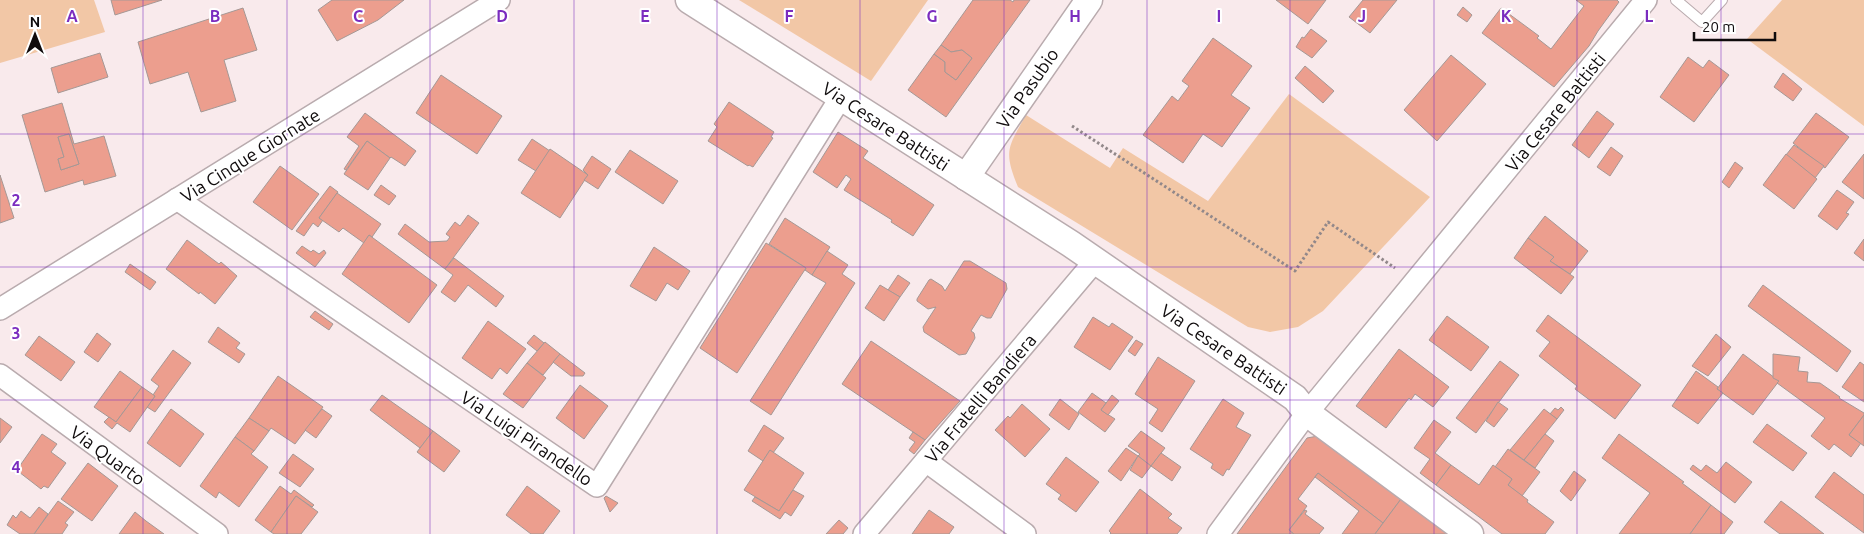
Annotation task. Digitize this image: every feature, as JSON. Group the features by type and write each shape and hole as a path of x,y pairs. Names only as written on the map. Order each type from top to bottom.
{"street":[{"name":"Via Cinque Giornate","path":"0,309 499,0"},
{"name":"Via Cesare Battisti","path":"689,0 1095,261 1295,398 1307,413 1645,0"},
{"name":"Via Pasubio","path":"966,177 1089,0"},
{"name":"Via Luigi Pirandello","path":"177,200 596,486 841,97"},
{"name":"Via Fratelli Bandiera","path":"864,534 1095,261"},
{"name":"Via Quarto","path":"0,375 217,534"},
{"path":"1218,534 1307,413 1470,534"},
{"path":"926,461 1026,534"}],"lane":[{"path":"1676,0 1702,22 1722,0"}],"path":[{"path":"1072,126 1295,271 1328,222 1415,281"}],"shaded area":[{"path":"0,0 94,0 105,32 0,63"},
{"path":"739,0 928,0 871,81"},
{"path":"1782,0 1864,0 1864,126 1747,39"},
{"path":"1289,94 1430,197 1323,311 1298,327 1270,332 1248,327 1018,187 1010,165 1009,157 1012,142 1026,115 1110,168 1123,148 1208,201"}],"building":[{"path":"111,0 162,0 115,15"},
{"path":"332,0 404,0 378,20 337,41 318,10"},
{"path":"973,0 1010,0 1013,2 1014,0 1030,0 946,117 908,90 934,54 945,62 945,72 956,80 972,58 962,50 951,52 941,45"},
{"path":"1276,0 1326,0 1308,24"},
{"path":"1363,0 1397,0 1370,33 1349,17"},
{"path":"1576,0 1617,0 1619,2 1589,46 1554,87 1482,33 1501,8 1539,36 1537,38 1551,49 1584,6"},
{"path":"1463,7 1472,15 1467,22 1457,15"},
{"path":"243,8 257,50 224,60 236,101 201,112 188,72 150,84 138,42"},
{"path":"1311,29 1327,41 1312,58 1296,47 1302,37 1304,38"},
{"path":"1213,38 1252,66 1231,95 1250,108 1222,147 1203,134 1183,163 1143,135 1172,96 1178,101 1189,86 1182,81"},
{"path":"941,45 951,52 962,50 972,58 956,80 945,72 945,62 934,54"},
{"path":"100,53 108,77 58,93 51,68"},
{"path":"1451,55 1486,84 1437,141 1404,110"},
{"path":"1688,57 1703,68 1709,60 1729,75 1694,122 1660,97"},
{"path":"1305,66 1334,91 1323,103 1295,78"},
{"path":"1783,73 1802,89 1793,101 1774,87"},
{"path":"441,75 502,116 477,154 416,113"},
{"path":"729,102 774,132 771,137 773,138 753,167 748,166 708,141 717,127 714,124"},
{"path":"62,103 74,144 104,136 116,176 84,185 83,180 45,192 22,115","holes":["69,134 79,164 61,170 58,159 64,157 58,137"]},
{"path":"1597,111 1614,124 1589,158 1572,145"},
{"path":"365,113 416,151 405,166 390,158 367,141 346,170 344,169 359,146 347,137"},
{"path":"1816,113 1849,137 1825,168 1793,143"},
{"path":"838,132 868,151 863,158 934,205 913,236 891,222 892,220 844,190 851,179 846,175 837,188 813,172"},
{"path":"69,134 79,164 61,170 58,159 64,157 58,137"},
{"path":"532,139 550,151 536,171 518,160"},
{"path":"367,141 390,158 368,190 344,174"},
{"path":"1794,145 1824,166 1815,178 1786,155"},
{"path":"1611,147 1623,156 1610,176 1597,167"},
{"path":"550,149 588,175 560,218 521,193"},
{"path":"630,150 678,181 663,204 615,172"},
{"path":"1786,154 1817,179 1794,209 1763,185"},
{"path":"1864,154 1864,199 1842,182"},
{"path":"592,156 611,169 598,189 584,180 588,175 583,170"},
{"path":"1735,162 1743,168 1729,188 1722,182"},
{"path":"280,166 319,194 292,230 253,202"},
{"path":"0,175 14,218 0,223"},
{"path":"381,185 396,196 389,205 374,195"},
{"path":"330,186 338,192 319,218 323,220 318,227 313,223 304,236 296,231"},
{"path":"1837,190 1854,202 1846,213 1849,214 1837,230 1818,216"},
{"path":"337,193 381,224 372,237 369,235 364,243 343,228 339,232 319,218"},
{"path":"468,215 479,223 445,269 398,234 405,224 429,242 447,241 450,237 446,234 455,222 460,226"},
{"path":"1545,216 1588,251 1570,274 1550,261 1554,257 1528,238"},
{"path":"785,218 830,247 812,275 805,270 806,268 769,244"},
{"path":"369,235 437,285 409,323 342,274"},
{"path":"1528,238 1554,257 1550,261 1574,277 1561,294 1514,258"},
{"path":"1864,239 1864,261 1854,253"},
{"path":"187,240 219,264 221,262 237,276 215,304 166,269"},
{"path":"766,243 806,268 737,373 700,348"},
{"path":"302,246 311,252 313,250 319,254 324,250 326,253 315,267 296,253"},
{"path":"654,247 690,271 678,290 667,283 656,301 630,286"},
{"path":"827,251 848,265 842,274 855,283 771,415 750,401 826,283 812,275"},
{"path":"454,258 504,296 496,307 468,285 455,302 441,292 453,275 445,269"},
{"path":"964,261 970,261 1006,283 1007,289 991,318 981,315 971,331 974,333 975,338 966,354 959,355 924,332 923,327 936,307 928,309 917,299 931,279 942,286 945,291"},
{"path":"130,264 156,282 150,290 125,272"},
{"path":"898,275 910,283 900,297 888,290"},
{"path":"880,285 900,297 884,321 865,308"},
{"path":"1763,285 1851,351 1837,372 1748,306"},
{"path":"315,311 333,324 329,330 310,317"},
{"path":"1548,315 1641,385 1615,419 1575,389 1577,386 1539,356 1550,342 1536,331"},
{"path":"1447,316 1489,347 1471,371 1429,340"},
{"path":"1093,317 1109,327 1112,323 1133,337 1110,370 1074,347"},
{"path":"488,321 526,349 507,374 500,368 492,379 462,358"},
{"path":"218,327 240,343 236,348 245,354 239,363 208,342"},
{"path":"97,333 111,344 98,362 84,352"},
{"path":"1716,334 1731,347 1708,376 1692,366"},
{"path":"534,335 544,343 537,351 527,343"},
{"path":"39,336 75,362 61,381 25,355"},
{"path":"1136,340 1143,344 1135,356 1128,351"},
{"path":"871,341 960,401 925,440 842,384"},
{"path":"545,342 560,354 543,375 527,363"},
{"path":"1399,349 1449,387 1433,407 1415,394 1411,400 1409,398 1386,428 1356,406"},
{"path":"173,350 191,363 155,412 147,407 159,386 151,380"},
{"path":"560,354 585,373 583,376 571,376 553,362"},
{"path":"1743,354 1779,381 1753,415 1717,389"},
{"path":"1773,354 1800,357 1798,371 1808,372 1807,382 1820,383 1839,398 1864,413 1849,435 1861,443 1851,457 1834,444 1829,450 1811,436 1825,418 1777,383 1779,381 1773,378"},
{"path":"1158,357 1195,381 1162,432 1149,423 1158,409 1135,394"},
{"path":"1500,361 1519,375 1476,433 1456,418"},
{"path":"1860,362 1864,365 1864,402 1842,387"},
{"path":"527,363 546,378 523,408 503,394"},
{"path":"120,371 142,387 116,422 94,407"},
{"path":"1696,371 1723,393 1698,424 1672,406"},
{"path":"278,376 323,407 295,444 271,428 269,431 249,418"},
{"path":"580,385 608,406 584,439 556,418"},
{"path":"142,387 155,396 130,432 117,423 112,429 104,422 109,417 116,422"},
{"path":"1092,393 1106,403 1101,410 1115,419 1105,432 1078,412"},
{"path":"382,395 433,431 420,448 370,410"},
{"path":"1112,395 1119,401 1108,415 1101,410"},
{"path":"1060,399 1079,414 1069,430 1049,415"},
{"path":"1223,399 1244,413 1236,427 1251,435 1229,470 1227,469 1223,476 1211,468 1213,464 1190,449"},
{"path":"1498,402 1508,409 1494,427 1486,421"},
{"path":"1022,404 1050,429 1025,457 995,430 1008,416 1010,418"},
{"path":"1561,407 1564,410 1557,419 1550,414 1555,408 1558,410"},
{"path":"171,409 204,434 180,467 147,443"},
{"path":"322,409 332,416 316,438 305,430"},
{"path":"1544,409 1557,419 1524,460 1510,450"},
{"path":"1864,415 1864,446 1849,435"},
{"path":"0,418 12,427 0,443"},
{"path":"249,418 269,431 254,451 235,437"},
{"path":"1434,420 1451,432 1435,453 1451,465 1436,485 1420,473 1430,459 1414,448"},
{"path":"1767,424 1807,453 1793,471 1753,442"},
{"path":"764,425 784,438 773,453 770,450 763,461 748,451"},
{"path":"433,431 460,451 444,472 417,452"},
{"path":"1141,431 1165,448 1151,466 1138,456 1140,454 1128,446"},
{"path":"913,432 925,440 914,454 909,450 915,442 909,438"},
{"path":"42,434 57,444 51,452 66,463 48,488 44,486 41,489 19,472 22,469 19,467"},
{"path":"1545,434 1554,441 1535,468 1524,460"},
{"path":"1619,434 1684,482 1682,483 1711,505 1690,534 1619,534 1650,493 1602,458"},
{"path":"1318,436 1401,499 1383,523 1318,473 1298,499 1307,506 1289,530 1294,534 1237,534 1307,438"},
{"path":"235,437 254,451 251,454 268,467 239,507 219,492 216,498 200,486"},
{"path":"1126,448 1138,456 1121,481 1108,471"},
{"path":"1508,449 1540,472 1522,496 1508,485 1512,479 1495,467"},
{"path":"770,450 804,473 779,511 744,490"},
{"path":"1161,453 1181,467 1172,481 1151,466"},
{"path":"293,454 314,469 300,487 279,473"},
{"path":"1138,456 1151,466 1142,478 1130,470"},
{"path":"1066,457 1099,482 1076,512 1058,499 1061,495 1046,484"},
{"path":"1726,462 1752,482 1735,503 1690,469 1693,465 1701,471 1706,465 1717,473"},
{"path":"88,463 118,486 92,521 61,499"},
{"path":"1451,465 1479,485 1493,465 1512,479 1508,485 1554,522 1545,534 1502,534 1436,485"},
{"path":"1574,471 1586,480 1571,501 1560,491"},
{"path":"1834,472 1864,495 1864,533 1815,497"},
{"path":"1318,473 1383,523 1375,534 1342,534 1359,511 1315,477"},
{"path":"280,486 291,494 294,490 314,505 312,507 296,496 271,532 255,520"},
{"path":"527,486 560,511 543,534 531,534 506,515"},
{"path":"1140,489 1172,514 1168,518 1182,528 1177,534 1110,534 1109,531"},
{"path":"793,490 804,496 791,516 785,512 780,519 752,501 755,497 779,511"},
{"path":"296,496 318,512 301,534 274,534 271,532"},
{"path":"606,496 618,503 610,512 604,498"},
{"path":"1401,499 1448,534 1375,534"},
{"path":"58,501 74,512 65,523 68,525 62,534 34,534"},
{"path":"1781,501 1824,534 1780,534 1764,522"},
{"path":"1711,505 1733,522 1724,534 1690,534"},
{"path":"39,507 48,514 34,534 20,534 7,525 13,515 16,518 21,511 30,518"},
{"path":"929,510 954,527 949,534 912,534"},
{"path":"1305,510 1307,511 1305,514 1324,528 1319,534 1294,534 1289,530"},
{"path":"135,512 146,521 164,534 119,534"},
{"path":"839,520 848,528 843,534 826,534"}]}
